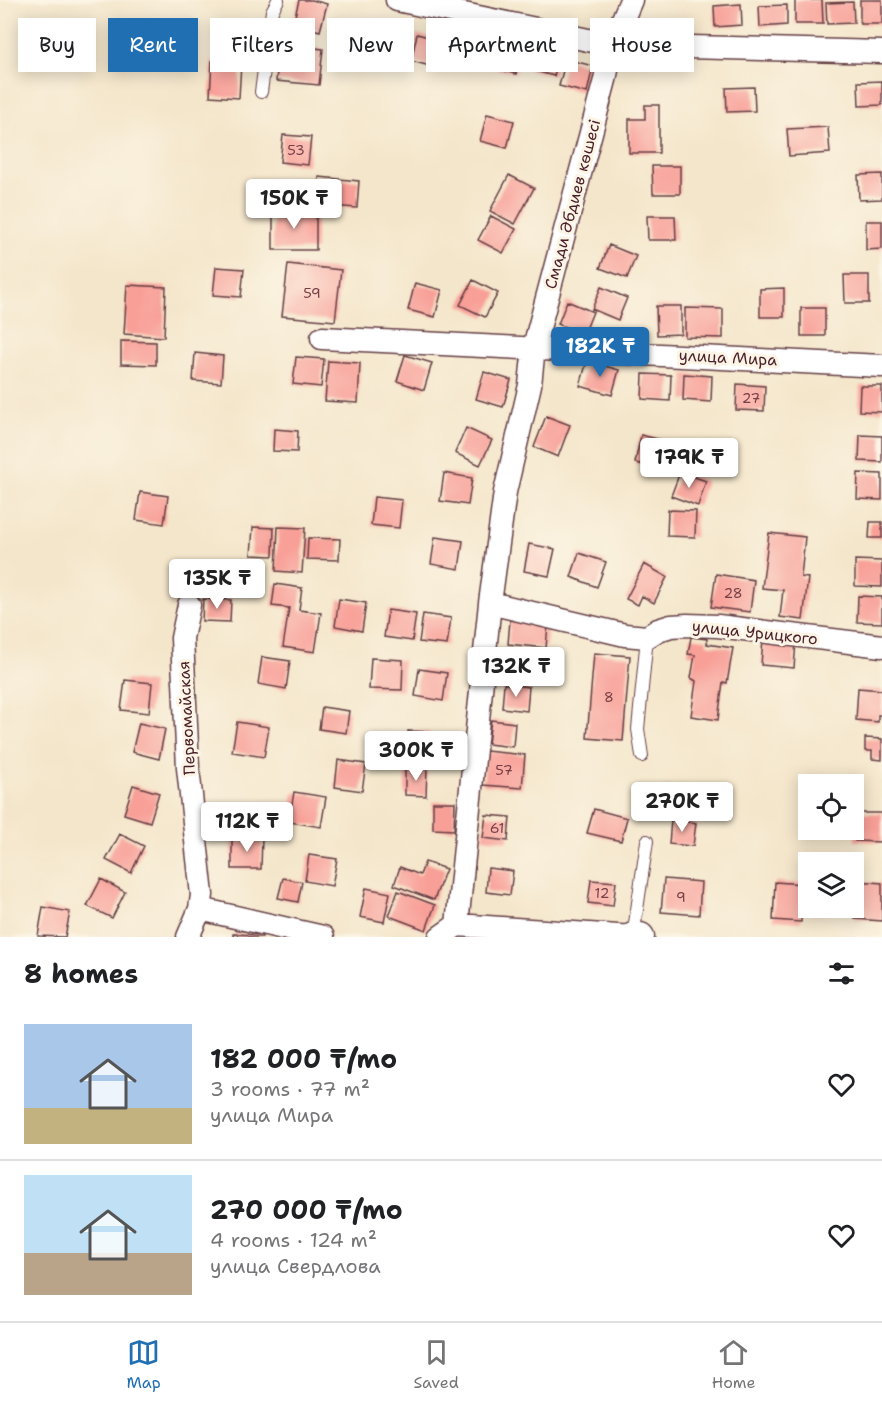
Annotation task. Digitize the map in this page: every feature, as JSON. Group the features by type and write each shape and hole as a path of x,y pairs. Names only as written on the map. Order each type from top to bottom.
{"street":[{"path":"397,0 590,40"},
{"name":"Смади Әбдиев көшесі","path":"623,18 631,0"},
{"path":"694,47 882,52"},
{"name":"Смади Әбдиев көшесі","path":"449,931 505,492 530,385 534,347 607,72"},
{"name":"улица Мира","path":"322,338 882,366"},
{"path":"490,603 625,635 647,638"},
{"name":"Первомайская","path":"188,937 200,909 202,895 188,768 182,638 189,605"},
{"name":"улица Урицкого","path":"647,638 665,628 687,625 718,626 882,646"},
{"path":"200,909 323,937"},
{"path":"449,931 640,937"}],"lane":[{"path":"261,92 272,11 278,0"},
{"path":"642,756 638,729 647,638"},
{"path":"633,937 647,841"}],"building":[{"path":"299,0 312,0 327,4 320,31 315,30 315,18 294,18"},
{"path":"795,0 822,0 823,24 795,24"},
{"path":"860,0 882,0 882,24 860,24"},
{"path":"853,2 854,23 827,24 826,3"},
{"path":"741,4 742,25 715,27 714,6"},
{"path":"787,5 787,25 760,27 759,6"},
{"path":"417,34 426,36 426,65 414,62"},
{"path":"315,48 323,49 319,85 276,81 277,72 315,72"},
{"path":"578,62 590,65 592,72 587,93 559,86 563,72 578,72"},
{"path":"211,72 240,72 239,98 210,96"},
{"path":"539,72 555,72 554,76"},
{"path":"882,81 882,105 859,106 858,82"},
{"path":"754,87 755,111 727,112 726,88"},
{"path":"645,105 659,105 659,153 629,153 629,119 645,119"},
{"path":"487,114 514,121 507,148 480,141"},
{"path":"828,127 830,153 789,156 787,129"},
{"path":"283,135 311,137 308,165 280,162"},
{"path":"652,166 680,166 680,194 653,194"},
{"path":"882,174 882,199 859,200 858,175"},
{"path":"509,175 534,188 515,224 490,211"},
{"path":"319,177 359,181 357,208 316,205"},
{"path":"273,211 316,211 316,250 273,250"},
{"path":"491,216 516,229 503,253 478,240"},
{"path":"647,216 675,216 676,240 648,240"},
{"path":"866,221 882,221 882,249 866,250"},
{"path":"609,245 636,256 627,278 600,268"},
{"path":"288,264 341,270 335,321 282,316"},
{"path":"216,267 244,269 241,297 213,295"},
{"path":"844,275 869,275 869,303 845,303"},
{"path":"473,280 498,293 485,317 460,305"},
{"path":"415,283 442,290 435,317 408,310"},
{"path":"127,285 166,287 164,337 124,334"},
{"path":"601,287 627,298 618,320 592,309"},
{"path":"784,288 784,317 760,317 760,289"},
{"path":"567,301 593,312 584,334 558,324"},
{"path":"656,306 681,306 681,334 657,335"},
{"path":"685,308 723,309 723,338 685,337"},
{"path":"801,308 825,308 825,336 801,336"},
{"path":"121,341 156,342 156,365 121,364"},
{"path":"195,353 223,356 221,383 193,381"},
{"path":"405,355 432,363 424,390 397,381"},
{"path":"296,357 324,359 321,387 293,384"},
{"path":"328,361 360,363 358,403 325,401"},
{"path":"587,361 619,370 612,395 580,386"},
{"path":"484,372 511,380 503,407 476,399"},
{"path":"643,374 671,375 670,401 642,399"},
{"path":"684,374 712,376 711,402 683,400"},
{"path":"737,384 765,386 764,411 736,410"},
{"path":"860,386 882,386 882,412 859,411"},
{"path":"546,416 570,425 558,457 534,447"},
{"path":"466,428 492,440 480,465 455,453"},
{"path":"274,429 298,431 297,452 273,451"},
{"path":"641,435 666,441 661,468 635,463"},
{"path":"860,435 882,436 882,462 859,461"},
{"path":"680,472 706,481 698,506 671,496"},
{"path":"444,473 472,478 468,505 440,501"},
{"path":"858,473 882,474 882,500 857,499"},
{"path":"140,492 168,496 164,524 136,520"},
{"path":"374,497 402,500 399,528 371,525"},
{"path":"668,510 696,511 695,537 667,536"},
{"path":"870,522 882,522 882,538 869,538"},
{"path":"253,527 274,528 273,556 251,555"},
{"path":"278,527 305,528 302,573 276,571"},
{"path":"769,533 805,537 801,577 808,578 803,620 780,617 783,590 762,588"},
{"path":"435,537 463,541 459,569 431,564"},
{"path":"308,538 340,539 339,560 307,559"},
{"path":"529,544 555,549 549,576 524,571"},
{"path":"579,553 606,562 597,587 571,577"},
{"path":"855,560 882,561 882,587 855,586"},
{"path":"644,564 667,577 654,603 642,596 638,605 626,599"},
{"path":"206,565 234,566 233,588 205,587"},
{"path":"716,574 754,580 750,612 711,607"},
{"path":"275,584 302,588 299,610 321,613 315,652 283,647 289,608 272,606"},
{"path":"858,596 882,597 882,623 857,622"},
{"path":"203,599 231,600 230,622 202,621"},
{"path":"339,599 366,603 362,631 335,626"},
{"path":"388,610 416,614 412,641 384,637"},
{"path":"423,614 451,618 447,645 419,642"},
{"path":"510,620 548,624 546,648 508,644"},
{"path":"691,637 707,639 707,644 733,648 727,683 723,682 718,720 691,716 696,681 691,678 695,655 688,654"},
{"path":"763,639 796,642 794,668 761,665"},
{"path":"594,653 630,656 623,741 587,738"},
{"path":"262,657 290,661 286,689 258,684"},
{"path":"371,658 403,660 402,690 369,689"},
{"path":"419,669 447,673 443,701 415,696"},
{"path":"125,680 152,683 149,713 121,710"},
{"path":"504,684 529,687 527,711 502,708"},
{"path":"858,688 882,690 882,715 878,715 878,722 856,720"},
{"path":"322,707 349,711 346,733 319,729"},
{"path":"491,720 515,723 513,747 488,744"},
{"path":"237,722 269,727 264,757 232,752"},
{"path":"139,723 165,729 159,759 132,752"},
{"path":"408,731 429,732 429,759 407,759"},
{"path":"865,738 882,739 882,760 872,759 872,751 865,751"},
{"path":"486,751 525,755 522,788 483,785"},
{"path":"338,760 366,764 362,791 335,787"},
{"path":"405,768 427,768 426,796 405,795"},
{"path":"133,785 159,793 150,822 124,814"},
{"path":"666,786 681,791 675,812 659,807"},
{"path":"294,792 326,797 321,827 289,822"},
{"path":"433,802 455,802 454,830 433,829"},
{"path":"594,809 627,818 621,841 587,833"},
{"path":"864,813 882,813 882,842 855,841 864,840"},
{"path":"486,815 510,817 508,841 483,838"},
{"path":"671,820 696,823 693,846 669,844"},
{"path":"120,834 144,846 131,873 106,860"},
{"path":"232,837 262,837 261,869 232,869"},
{"path":"309,855 337,859 332,886 305,881"},
{"path":"425,862 446,869 434,900 394,885 400,867 420,875"},
{"path":"488,868 513,871 510,895 486,892"},
{"path":"283,878 302,882 298,902 278,898"},
{"path":"101,879 125,892 112,918 87,906"},
{"path":"664,879 701,882 699,915 661,912"},
{"path":"591,880 616,882 613,906 588,903"},
{"path":"775,882 798,884 798,918 801,918 801,922 773,920"},
{"path":"864,882 882,883 882,921 855,919 864,918"},
{"path":"366,888 390,893 384,922 360,917"},
{"path":"398,891 435,905 426,930 389,916"},
{"path":"43,907 70,912 65,937 38,936"},
{"path":"233,934 262,935 262,937 233,937"}]}
